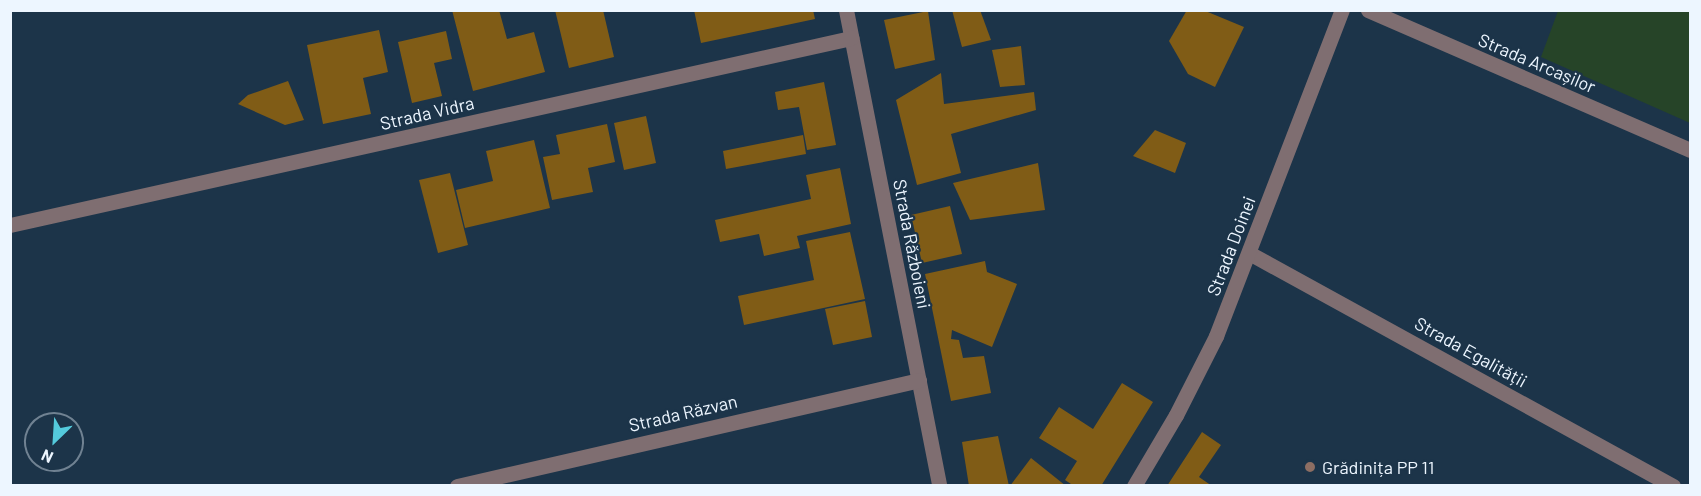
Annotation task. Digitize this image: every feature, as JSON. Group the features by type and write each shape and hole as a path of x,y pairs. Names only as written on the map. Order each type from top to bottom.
{"street":[{"name":"Strada Războieni","path":"846,10 939,486"},
{"name":"Strada Doinei","path":"1134,486 1176,415 1216,336 1342,10"},
{"name":"Strada Arcașilor","path":"1368,10 1690,150"},
{"name":"Strada Vidra","path":"10,225 851,39"},
{"name":"Strada Egalității","path":"1249,253 1673,486"},
{"name":"Strada Răzvan","path":"457,486 919,380"}],"green space":[{"path":"1558,11 1690,11 1690,123 1541,57"}],"building":[{"path":"452,10 499,10 507,39 534,32 545,72 473,91"},
{"path":"555,10 603,10 614,57 569,68"},
{"path":"694,10 813,10 815,19 701,43"},
{"path":"952,10 980,10 991,40 962,47"},
{"path":"1187,10 1203,10 1244,27 1215,87 1188,74 1169,41"},
{"path":"928,11 935,60 895,69 884,20"},
{"path":"379,30 388,72 363,78 371,114 323,124 307,45"},
{"path":"446,31 452,59 434,63 442,96 412,103 398,42"},
{"path":"1021,46 1025,85 1000,87 992,50"},
{"path":"941,73 944,104 1034,92 1036,110 951,134 961,173 917,185 896,100"},
{"path":"288,81 304,120 285,125 238,104 248,95"},
{"path":"824,82 836,145 807,150 799,107 778,110 775,92"},
{"path":"646,116 656,163 624,170 614,123"},
{"path":"607,124 615,162 588,168 593,192 552,200 543,157 560,154 556,135"},
{"path":"1155,130 1186,143 1175,173 1133,156"},
{"path":"803,135 806,154 726,169 723,151"},
{"path":"534,140 550,208 465,228 456,190 493,181 486,151"},
{"path":"1038,163 1045,210 970,220 953,183"},
{"path":"840,168 851,224 797,236 800,248 764,256 759,234 720,242 715,220 811,199 806,175"},
{"path":"450,173 468,245 438,253 419,180"},
{"path":"950,206 962,254 922,263 911,215"},
{"path":"850,232 865,299 744,325 738,296 814,280 806,241"},
{"path":"985,261 987,272 1017,284 992,347 952,330 951,339 959,340 963,358 984,356 991,393 951,401 925,274"},
{"path":"865,301 872,337 833,345 825,309"},
{"path":"1122,383 1153,402 1101,486 1074,486 1065,480 1077,461 1039,438 1059,407 1093,429"},
{"path":"1202,432 1221,445 1199,477 1212,486 1167,486"},
{"path":"998,436 1009,486 969,486 962,442"},
{"path":"1031,458 1066,486 1010,486"}],"place":[{"name":"Grădinița PP 11","path":"1310,467"}]}
